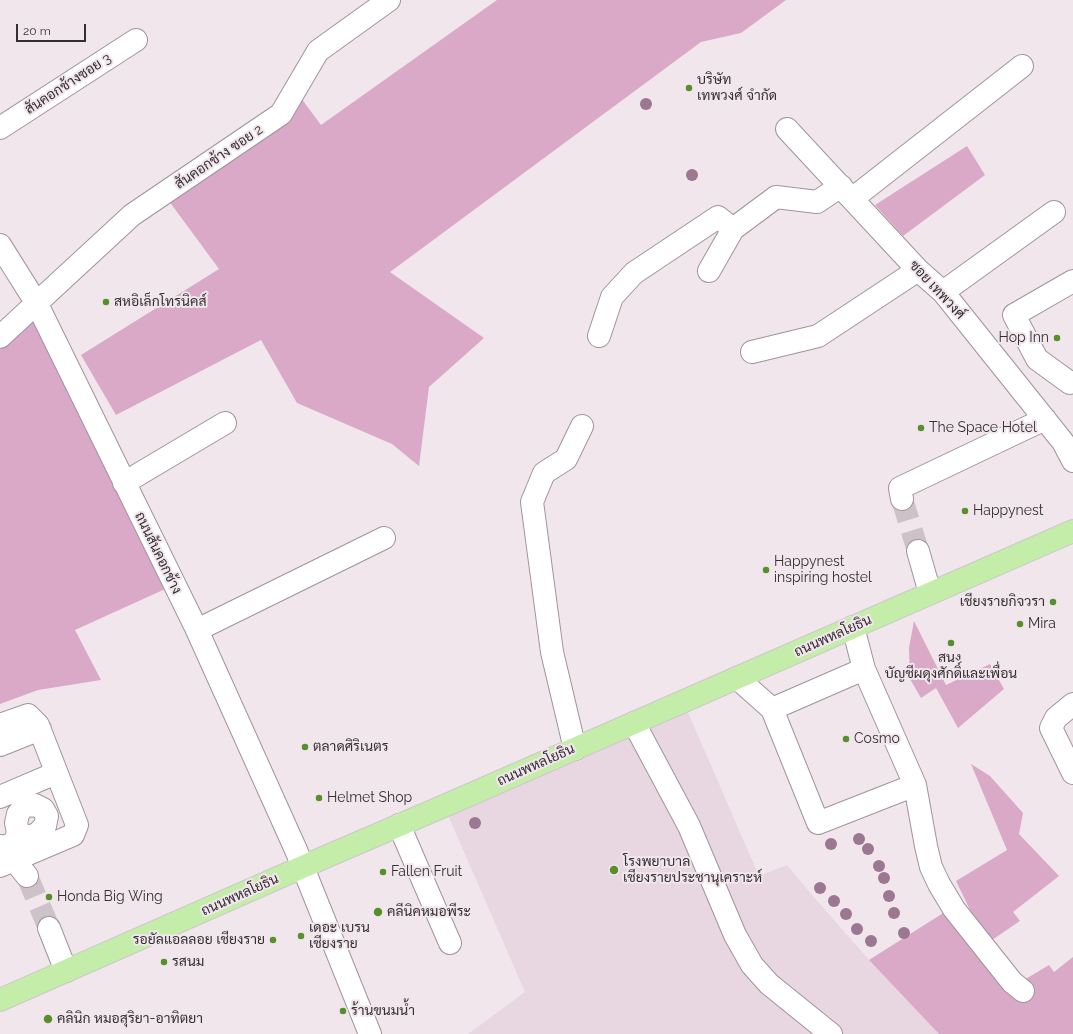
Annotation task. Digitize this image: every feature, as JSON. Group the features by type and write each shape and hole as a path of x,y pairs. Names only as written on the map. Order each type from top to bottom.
{"main road":[{"name":"ถนนพหลโยธิน","path":"0,1000 1073,531"}],"street":[{"name":"สันคอกช้าง ซอย 2","path":"0,337 132,215 281,114 318,51 389,0"},
{"name":"สันคอกช้างซอย 3","path":"0,128 136,40"},
{"path":"709,271 733,229 776,197 817,202 847,193 1022,66"},
{"name":"ซอย เทพวงศ์","path":"787,129 918,270 943,292 1063,442 1073,461"},
{"path":"943,292 1054,212"},
{"path":"599,336 612,297 634,273 718,217 733,229"},
{"name":"ถนนสันคอกช้าง","path":"0,245 37,304 197,630 296,850 370,1034"},
{"path":"752,352 818,336 918,270"},
{"path":"1073,281 1014,315 1037,359 1070,383 1073,382"},
{"path":"902,499 900,488 1045,419"},
{"path":"124,483 225,423"},
{"path":"575,748 552,652 532,502 544,473 566,459 582,426"},
{"path":"197,630 384,538"},
{"path":"918,551 930,593"},
{"path":"853,627 864,669 915,785 926,846 939,884 966,925 1012,982 1023,990"},
{"path":"772,709 864,669"},
{"path":"736,678 772,709 818,823 915,785"},
{"path":"1073,704 1056,718 1051,728 1073,773"},
{"path":"2,738 16,718 28,715 38,726 77,825 73,835 16,834"},
{"path":"634,723 689,826 735,935 752,966 769,984 831,1034"},
{"path":"16,834 56,773"},
{"path":"16,834 35,805 43,810 45,814 68,803"},
{"path":"399,826 450,943"},
{"path":"50,928 66,971"}],"shaded area":[{"path":"497,0 786,0 741,33 701,42 390,272 484,338 429,387 419,466 392,444 297,403 261,340 116,415 81,355 219,269 166,197 298,94 321,125"},
{"path":"967,146 985,175 903,236 875,205"},
{"path":"37,304 174,585 75,630 101,680 38,690 0,704 0,333"},
{"path":"914,621 946,685 990,664 1004,689 958,728 936,688 921,698 910,679 909,648"},
{"name":"โรงพยาบาล เชียงรายประชานุเคราะห์","path":"683,701 759,876 787,865 869,960 939,1034 468,1034 525,992 444,806"},
{"path":"971,764 990,776 1023,813 1019,834 1059,876 1013,912 1020,921 992,940 1024,980 1049,965 1054,972 1073,957 1073,1034 939,1034 869,960 948,910 972,914 956,881 1007,850"}],"tunnel":[{"path":"902,499 918,551"},
{"path":"27,876 49,928"}],"place":[{"name":"บริษัท เทพวงศ์ จำกัด","path":"689,88"},
{"name":"สหอิเล็กโทรนิคส์","path":"106,302"},
{"name":"Hop Inn","path":"1057,338"},
{"name":"The Space Hotel","path":"921,428"},
{"name":"Happynest","path":"965,511"},
{"name":"Happynest inspiring hostel","path":"766,570"},
{"name":"เชียงรายกิจวรา","path":"1053,602"},
{"name":"Mira","path":"1020,624"},
{"name":"สนง. บัญชีผดุงศักดิ์และเพื่อน","path":"951,643"},
{"name":"Cosmo","path":"846,739"},
{"name":"ตลาดศิริเนตร","path":"305,747"},
{"name":"Helmet Shop","path":"319,798"},
{"name":"โรงพยาบาล เชียงรายประชานุเคราะห์","path":"614,870"},
{"name":"Fallen Fruit","path":"383,872"},
{"name":"Honda Big Wing","path":"49,897"},
{"name":"คลีนิคหมอพีระ","path":"378,912"},
{"name":"เดอะ เบรน เชียงราย","path":"301,936"},
{"name":"รอยัลแอลลอย เชียงราย","path":"273,940"},
{"name":"รสนม","path":"164,962"},
{"name":"ร้านขนมน้ำ","path":"343,1011"},
{"name":"คลินิก หมอสุริยา-อาทิตยา","path":"48,1019"}]}
